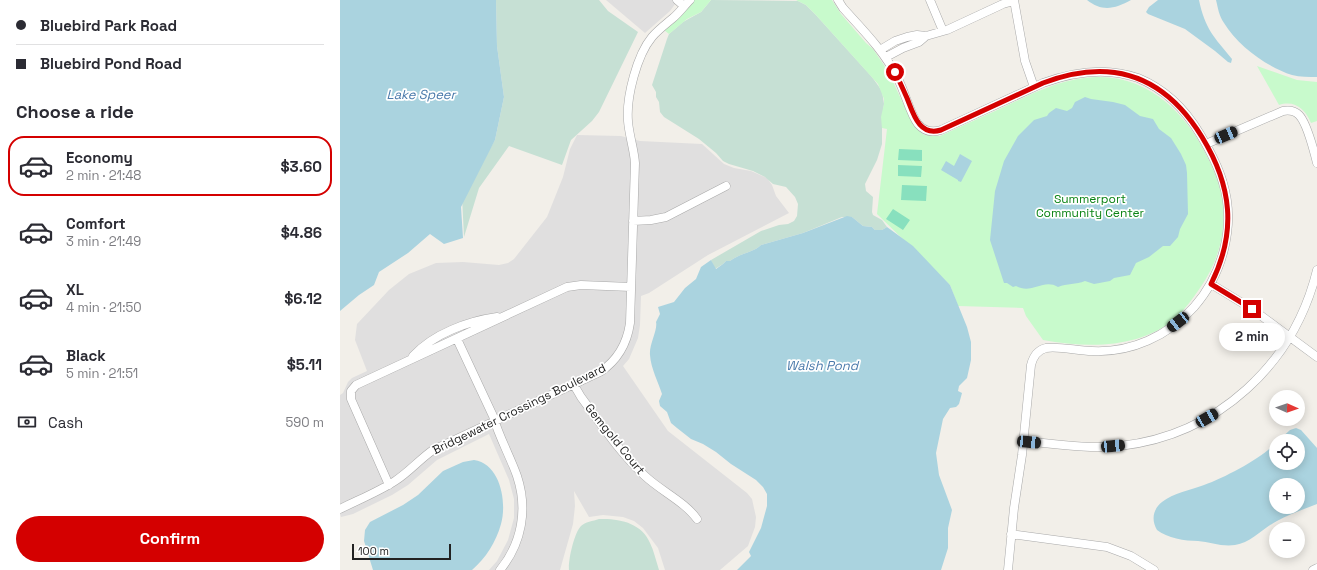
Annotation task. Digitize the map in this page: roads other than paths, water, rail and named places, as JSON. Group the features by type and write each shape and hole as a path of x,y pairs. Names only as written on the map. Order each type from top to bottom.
{"street":[{"path":"677,0 687,3"},
{"path":"838,0 843,8 886,57 899,80 916,121 928,131 941,130 1034,87 1060,77 1085,72 1112,72 1137,78 1158,88 1177,103 1189,117 1206,144 1221,175 1226,194 1228,213 1227,232 1223,253 1211,284 1202,298 1182,320 1165,332 1146,342 1129,347 1109,351 1049,348 1037,353 1033,358 1031,365 1024,441 1011,534 1008,570"},
{"path":"930,0 943,31"},
{"path":"880,50 906,37 917,35 926,36 943,31 1003,4 1014,1 1025,61 1034,87"},
{"name":"Bridgewater Crossings Boulevard","path":"340,508 389,485 433,450 574,385 605,369 623,348 628,336 630,322 633,220 634,158 629,131 629,102 636,71 643,51 650,40 687,3"},
{"path":"886,57 919,42 926,36"},
{"path":"1206,144 1284,111 1290,110 1302,119 1311,141 1317,163"},
{"path":"633,220 651,220 666,217 726,186"},
{"path":"1024,441 1107,447 1143,442 1176,433 1215,414 1238,397 1265,371 1290,336 1306,304 1317,270"},
{"path":"1211,284 1252,309 1317,357"},
{"path":"389,485 352,403 351,391 359,383 571,286 631,287"},
{"path":"411,358 426,345 453,330 475,322 501,317"},
{"path":"457,339 518,477 523,504 522,522 517,541 511,554 500,570"},
{"name":"Gemgold Court","path":"574,385 581,397 634,466 655,485 691,512 697,519"},
{"path":"1011,534 1107,547 1131,556 1154,570"},
{"path":"1313,570 1317,568"}],"water":[{"name":"Lake Speer","path":"340,0 496,0 497,46 504,97 495,140 461,207 463,238 444,244 430,234 408,253 379,272 374,285 340,311"},
{"path":"1087,0 1131,0 1114,7 1103,8"},
{"path":"1158,0 1199,0 1207,26 1232,59 1231,63 1185,29 1148,14 1146,12 1149,7"},
{"path":"1216,0 1317,0 1317,77 1301,77 1292,75 1273,67 1254,55 1230,32 1220,15"},
{"path":"1085,97 1125,105 1140,116 1153,119 1159,129 1171,138 1186,165 1188,214 1180,229 1178,237 1170,246 1163,246 1149,257 1136,263 1130,275 1094,284 1085,281 1058,287 1047,284 1027,289 1016,286 1013,287 1007,283 1004,283 990,240 995,191 1004,161 1018,136 1034,120 1047,116 1056,108 1067,111 1072,108 1075,102"},
{"path":"960,154 972,161 961,182 941,170 946,161 954,166"},
{"name":"Walsh Pond","path":"847,216 852,217 863,226 872,227 875,230 882,230 887,227 913,246 950,285 967,327 971,342 971,360 967,378 959,386 958,391 962,393 959,404 956,407 950,408 943,419 936,453 939,475 952,510 948,528 948,548 941,570 737,570 751,556 749,552 761,528 767,506 767,494 756,480 731,464 716,452 691,439 677,428 671,423 667,412 660,406 659,401 662,394 653,370 650,355 656,329 656,322 660,314 658,307 674,302 685,288 696,279 701,267 711,260 716,269 726,261 730,261 758,248 761,245 803,233"},
{"path":"1296,428 1301,430 1305,434 1286,434 1290,430"},
{"path":"1305,434 1317,448 1317,504 1305,509 1305,478 1269,478 1269,514 1292,514 1275,522 1269,522 1269,526 1241,544 1225,545 1182,540 1161,533 1157,530 1154,522 1155,511 1166,499 1222,477 1269,449 1269,470 1305,470"},
{"path":"474,460 483,463 496,476 500,486 503,506 503,515 499,531 490,549 482,560 472,570 373,570 364,541 365,530 370,522 403,505 418,495 443,471 463,462"}],"park label":[{"name":"Summerport Community Center","path":"1090,206"}]}
